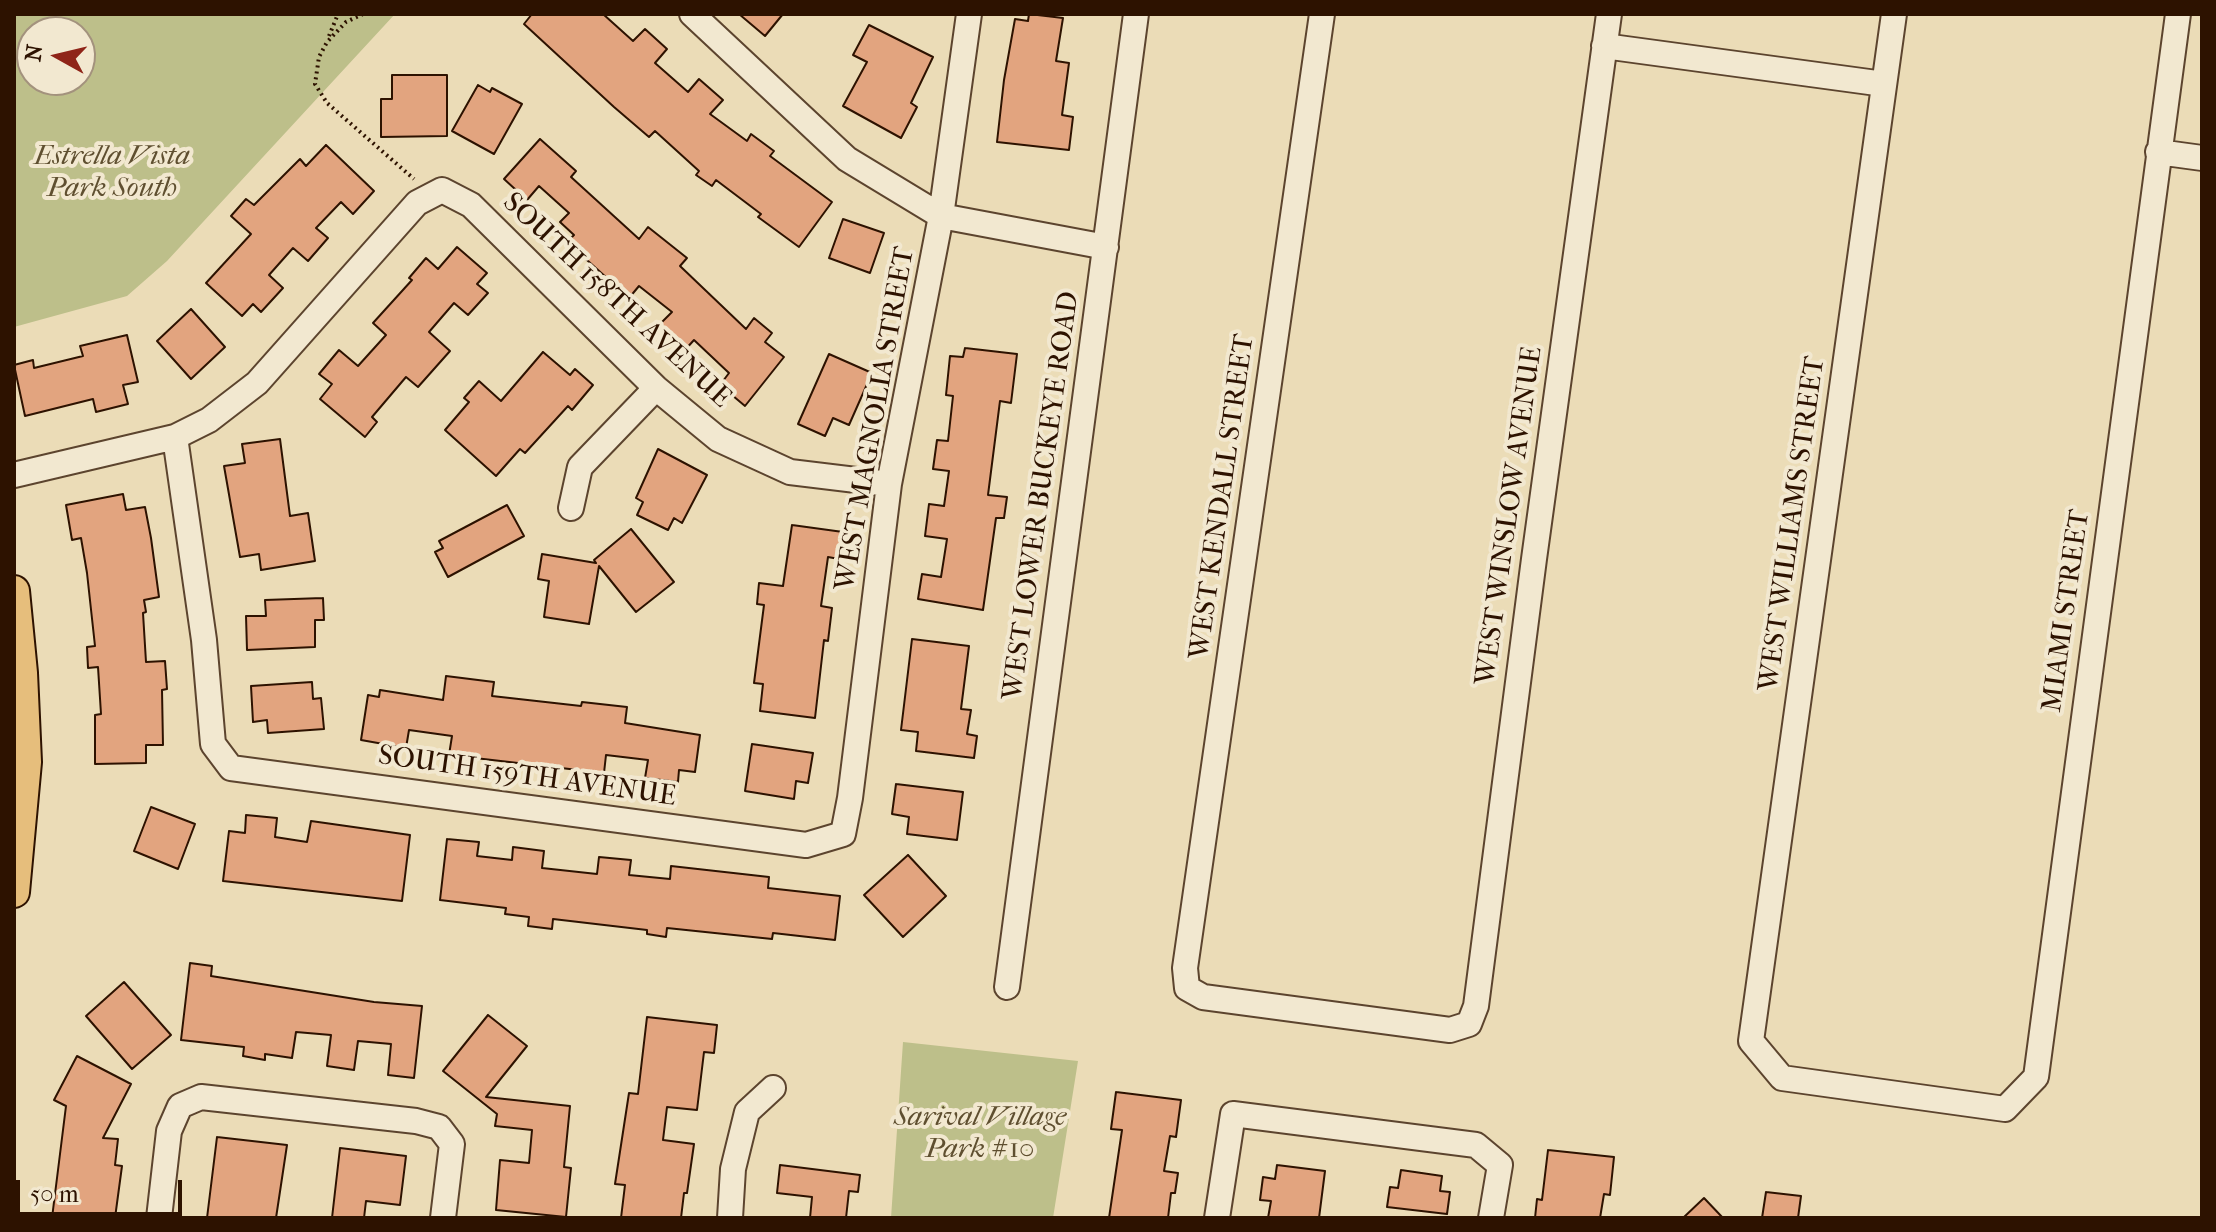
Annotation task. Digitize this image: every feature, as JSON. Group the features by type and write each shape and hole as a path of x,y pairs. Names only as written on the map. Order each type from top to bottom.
{"main road":[{"path":"14,591 26,762 14,892"}],"street":[{"path":"692,14 847,159 941,216 1106,247"},
{"name":"WEST MAGNOLIA STREET","path":"843,834 889,484 941,216 969,14"},
{"name":"WEST LOWER BUCKEYE ROAD","path":"1007,987 1136,14"},
{"name":"WEST KENDALL STREET","path":"1322,14 1185,968 1187,988 1203,997 1450,1030 1469,1024"},
{"name":"WEST WINSLOW AVENUE","path":"1469,1024 1476,1006 1609,14"},
{"name":"WEST WILLIAMS STREET","path":"1894,14 1751,1041 1782,1078 2005,1109 2036,1077"},
{"name":"MIAMI STREET","path":"2036,1077 2178,14"},
{"path":"1604,46 1884,84"},
{"path":"2158,152 2202,158"},
{"path":"14,475 175,437 209,420 257,383 417,203 442,190"},
{"name":"SOUTH 158TH AVENUE","path":"442,190 471,205 656,388 718,439 790,472 889,484"},
{"path":"571,508 580,467 656,388"},
{"name":"SOUTH 159TH AVENUE","path":"175,437 204,640 213,744 231,768 806,845 843,834"},
{"path":"730,1218 733,1169 747,1112 773,1088"},
{"path":"159,1218 169,1131 180,1106 201,1097 416,1121 439,1127 452,1144 443,1218"},
{"path":"1217,1218 1233,1114 1476,1145 1500,1165 1491,1218"}],"path":[{"path":"338,14 315,73 319,92 410,178 442,190"},
{"path":"329,39 346,22 363,14"}],"green space":[{"name":"Estrella Vista Park South","path":"14,14 395,14 167,261 127,296 14,327"},
{"name":"Sarival Village Park #10","path":"903,1042 1078,1061 1053,1218 891,1218"}],"building":[{"path":"532,14 603,14 633,41 645,29 667,49 655,63 688,92 699,79 723,100 710,114 747,141 751,134 774,151 770,156 832,202 799,247 758,217 761,214 716,180 712,186 696,175 699,171 655,131 649,137 614,107 524,24"},
{"path":"739,14 783,14 765,36"},
{"path":"1029,14 1063,18 1056,61 1069,63 1062,115 1073,117 1069,150 997,142 1015,19 1028,21"},
{"path":"869,25 933,57 911,103 917,107 901,138 843,106 867,62 853,55"},
{"path":"392,75 447,75 447,136 381,137 381,99 392,99"},
{"path":"478,85 490,92 492,88 522,104 494,154 452,131"},
{"path":"540,139 576,171 571,177 639,239 648,227 687,258 680,266 746,329 754,318 772,333 765,342 784,357 745,406 720,385 729,373 694,340 684,351 658,326 672,312 639,286 629,298 567,242 574,235 560,222 569,213 539,186 527,200 504,179"},
{"path":"326,145 374,191 353,214 341,202 316,228 328,238 308,261 293,248 269,275 283,288 261,312 253,304 242,316 206,283 251,234 231,216 246,199 254,205 300,159 306,166"},
{"path":"843,219 884,233 870,273 829,258"},
{"path":"457,247 487,273 477,284 488,293 468,315 454,303 429,332 450,351 418,387 406,377 372,417 377,422 365,437 320,399 332,384 319,374 339,350 358,366 386,335 373,323 412,280 409,278 426,258 438,269"},
{"path":"191,309 225,347 191,379 157,341"},
{"path":"127,335 138,382 123,385 128,404 96,412 93,399 25,416 14,365 33,360 34,368 83,356 80,346"},
{"path":"965,348 1017,354 1011,403 1000,401 988,495 1007,497 1004,518 996,518 983,610 918,599 922,574 941,577 947,539 925,536 929,504 944,506 949,471 933,469 937,440 948,441 953,396 946,395 950,356 963,357"},
{"path":"543,352 570,375 575,369 593,385 572,410 568,406 525,453 520,449 496,476 445,430 469,402 464,398 479,381 501,401"},
{"path":"829,354 872,373 849,425 833,418 825,436 798,424"},
{"path":"280,439 290,516 308,513 315,561 261,570 259,554 240,557 224,466 245,463 242,444"},
{"path":"658,449 707,475 682,523 674,518 668,530 637,515 643,502 636,498"},
{"path":"123,494 126,510 145,507 151,538 159,597 144,600 146,612 143,613 146,662 165,661 167,689 162,690 163,745 146,745 146,763 95,764 95,715 101,714 98,667 88,668 87,647 95,646 87,573 81,538 72,540 66,505"},
{"path":"507,505 524,536 448,577 435,552 443,548 439,541"},
{"path":"792,525 843,532 839,559 828,557 821,606 832,608 828,641 824,640 815,718 760,711 763,684 754,683 764,605 757,604 759,583 783,586"},
{"path":"631,529 674,582 636,612 599,566 589,624 544,617 549,581 538,579 542,554 596,563 594,560"},
{"path":"323,598 324,620 315,620 315,647 247,650 246,616 266,616 265,600"},
{"path":"912,639 969,646 961,709 971,710 967,734 977,736 974,758 916,751 918,732 901,730"},
{"path":"446,676 494,682 492,696 581,706 582,702 627,707 625,723 700,735 695,772 679,770 678,782 645,778 648,760 606,755 604,773 449,755 452,736 409,730 406,748 361,740 368,695 379,697 380,690 443,700"},
{"path":"312,682 313,699 321,698 324,729 268,733 267,720 253,722 251,686"},
{"path":"752,744 813,753 808,783 796,781 794,799 745,791"},
{"path":"896,784 963,792 957,840 907,834 909,817 892,814"},
{"path":"151,807 195,824 178,869 134,851"},
{"path":"246,815 277,818 275,837 307,842 311,821 410,835 402,901 223,881 229,831 245,833"},
{"path":"447,839 479,842 477,856 512,860 513,847 544,851 542,868 597,874 599,857 631,860 629,875 670,879 671,866 769,877 768,888 840,896 835,940 773,933 772,939 667,928 666,937 647,934 647,930 553,919 552,929 528,926 529,917 505,914 506,908 440,900"},
{"path":"908,855 946,896 903,937 864,895"},
{"path":"190,963 212,966 211,976 374,1002 422,1006 414,1078 388,1075 391,1044 358,1041 354,1070 327,1066 331,1035 296,1032 292,1058 265,1054 265,1060 243,1056 244,1047 181,1040"},
{"path":"124,982 171,1035 132,1069 86,1016"},
{"path":"488,1015 527,1046 486,1097 570,1106 564,1167 571,1168 566,1217 496,1210 500,1160 529,1163 532,1130 495,1126 497,1114 443,1071"},
{"path":"647,1017 717,1025 714,1053 704,1052 697,1110 667,1107 663,1140 694,1144 681,1218 621,1218 625,1185 615,1184 629,1093 638,1094"},
{"path":"77,1056 131,1084 103,1138 118,1139 115,1165 122,1166 115,1218 52,1218 66,1106 54,1100"},
{"path":"1116,1092 1181,1100 1176,1137 1170,1136 1164,1171 1178,1173 1175,1193 1171,1193 1168,1218 1109,1218 1122,1130 1111,1129"},
{"path":"217,1137 287,1145 276,1218 207,1218"},
{"path":"340,1148 406,1156 400,1205 366,1201 364,1218 332,1218"},
{"path":"1548,1150 1614,1157 1610,1195 1604,1194 1600,1218 1535,1218 1537,1199 1542,1200"},
{"path":"780,1165 860,1175 858,1192 849,1191 846,1218 810,1218 812,1197 777,1193"},
{"path":"1277,1165 1325,1171 1319,1218 1268,1218 1271,1201 1260,1200 1263,1177 1275,1179"},
{"path":"1401,1170 1442,1176 1440,1191 1450,1192 1447,1214 1387,1207 1390,1187 1398,1188"},
{"path":"1766,1192 1801,1196 1798,1218 1762,1218"},
{"path":"1704,1198 1723,1218 1683,1218"}]}
